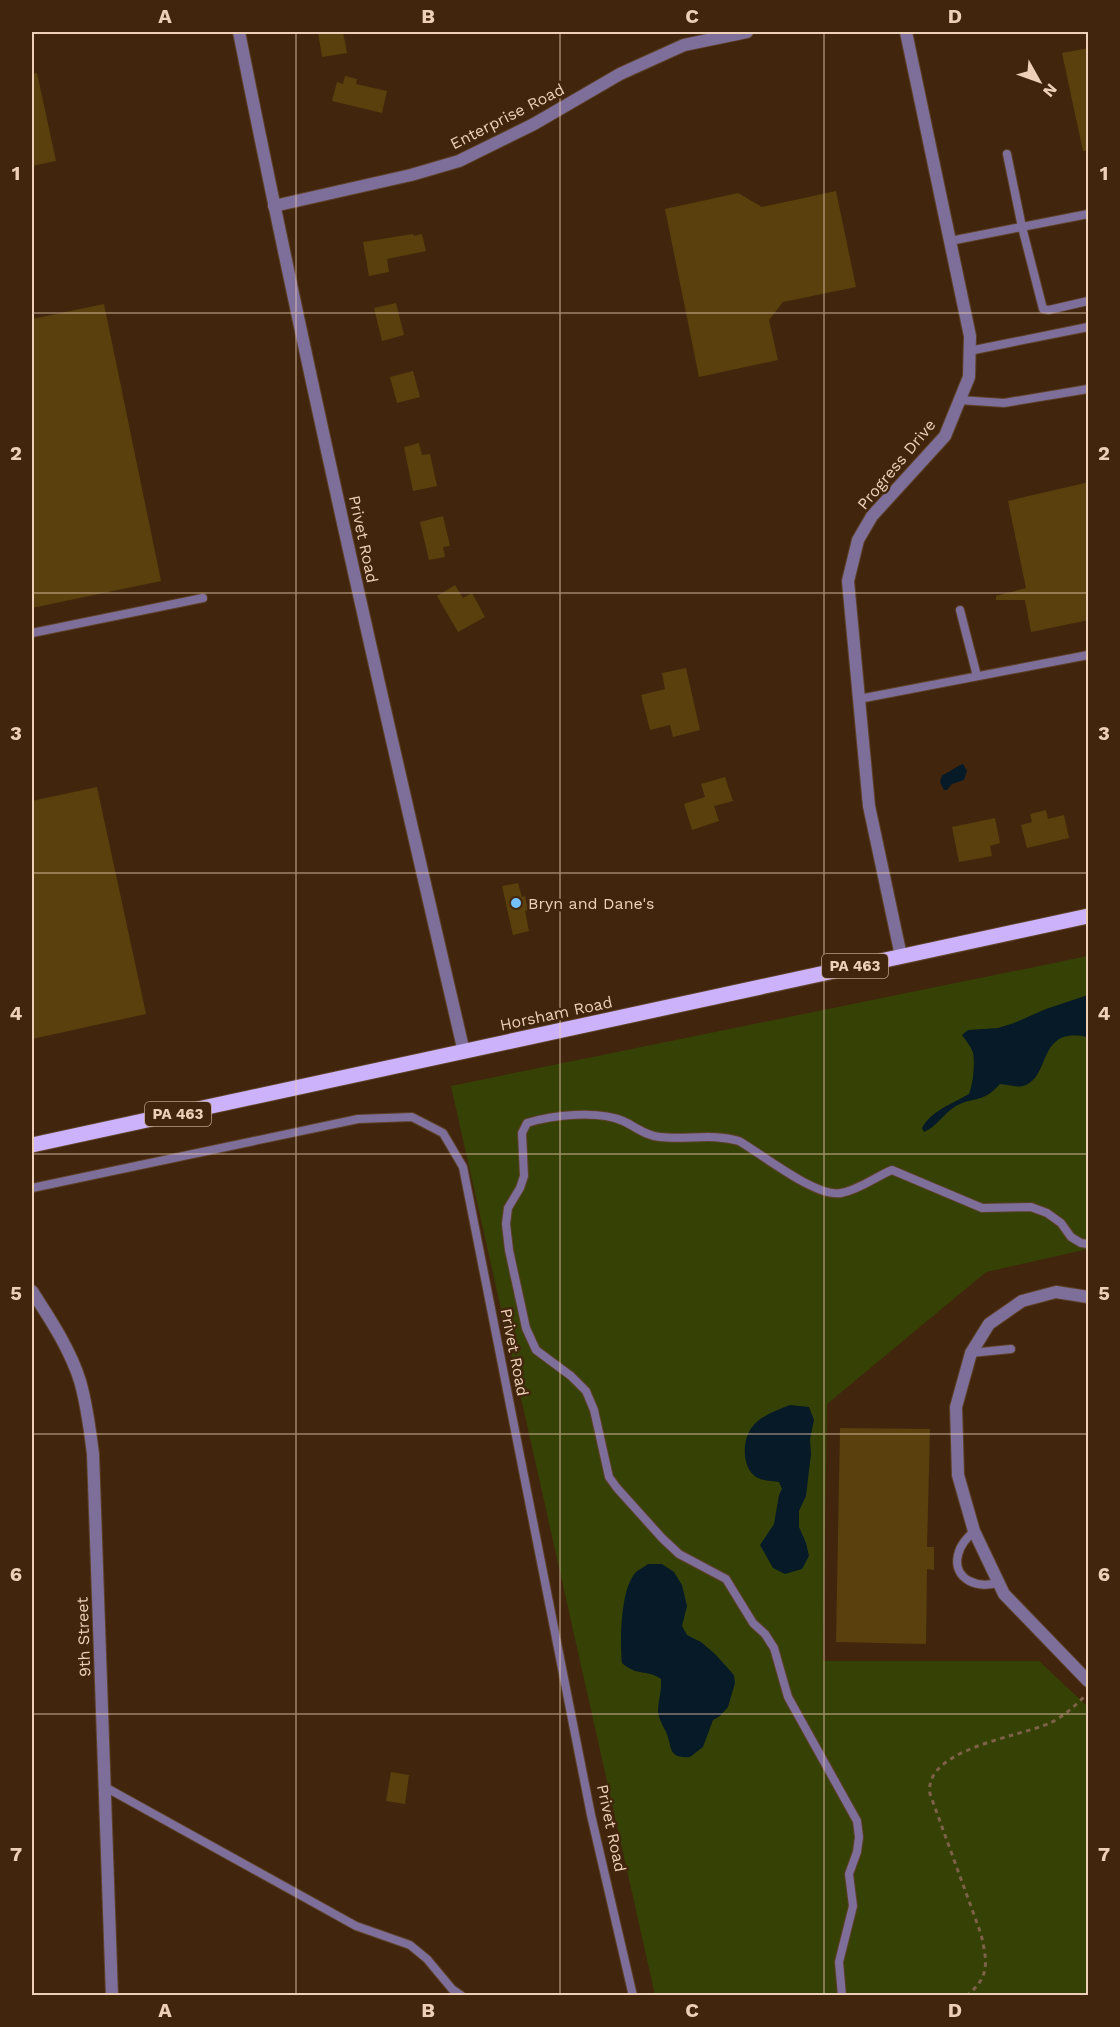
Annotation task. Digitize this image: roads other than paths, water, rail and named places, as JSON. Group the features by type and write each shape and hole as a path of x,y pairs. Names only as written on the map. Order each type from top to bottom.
{"main road":[{"name":"Horsham Road","path":"32,1145 1089,916"}],"street":[{"name":"Privet Road","path":"239,32 274,206 378,683 464,1052"},
{"name":"Enterprise Road","path":"274,206 411,175 459,161 534,124 620,74 684,45 747,32"},
{"name":"Progress Drive","path":"902,956 869,806 849,581 858,540 872,516 945,436 969,377 970,336 906,32"},
{"name":"9th Street","path":"32,1291 57,1330 73,1364 82,1390 90,1426 95,1481 112,1995"},
{"path":"1089,1297 1056,1292 1022,1301 989,1324 971,1353 956,1407 958,1475 974,1531 1004,1593 1089,1681"}],"lane":[{"path":"1007,154 1022,227 1043,309 1049,310 1089,301"},
{"path":"950,241 1089,214"},
{"path":"969,351 1089,327"},
{"path":"959,400 1004,403 1089,389"},
{"path":"32,633 203,598"},
{"path":"960,610 977,676"},
{"path":"860,699 1089,655"},
{"path":"842,1995 839,1962 853,1906 849,1874 857,1852 859,1837 856,1821 788,1698 774,1648 765,1634 753,1623 726,1579 679,1554 617,1488 609,1477 594,1410 586,1390 536,1350 526,1328 509,1250 506,1224 508,1208 524,1176 522,1134 527,1124 557,1116 608,1116 623,1121 647,1135 662,1138 724,1137 739,1141 815,1188 831,1194 855,1188 892,1170 982,1208 1031,1207 1047,1213 1061,1223 1071,1237 1081,1244 1089,1244"},
{"name":"Privet Road","path":"32,1188 358,1119 412,1117 443,1133 462,1167 591,1815 633,1995"},
{"path":"971,1353 1011,1349"},
{"path":"974,1531 964,1542 957,1555 958,1568 964,1578 973,1584 984,1586 999,1582"},
{"path":"105,1787 356,1926 410,1945 427,1959 452,1989 462,1995"}],"water":[{"path":"963,764 967,771 964,780 944,790 940,782 942,775"},
{"path":"1088,995 1088,1039 1071,1036 1060,1039 1052,1046 1032,1081 1023,1086 1000,1084 981,1098 959,1104 924,1132 922,1128 931,1116 969,1094 973,1080 974,1058 971,1048 962,1035 968,1030 998,1028 1014,1023"},
{"path":"790,1405 809,1407 814,1420 810,1439 811,1454 806,1496 799,1511 799,1527 809,1556 802,1569 785,1574 773,1568 760,1545 774,1524 782,1489 779,1482 756,1477 751,1472 746,1460 745,1445 749,1431 757,1422 770,1413"},
{"path":"648,1564 662,1564 674,1572 682,1585 687,1606 682,1626 687,1635 701,1642 734,1675 735,1683 728,1707 713,1720 703,1747 690,1757 677,1756 674,1753 660,1719 658,1712 661,1679 633,1670 622,1663 621,1629 627,1590 636,1572"}],"place":[{"name":"Bryn and Dane's","path":"516,903"}]}
